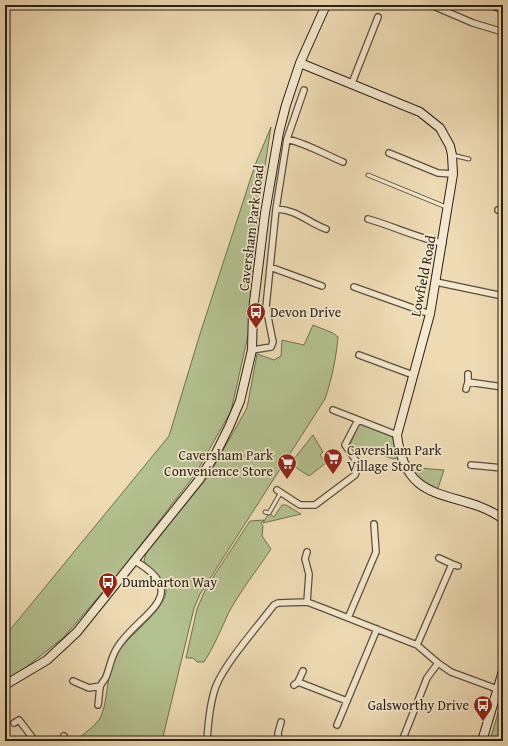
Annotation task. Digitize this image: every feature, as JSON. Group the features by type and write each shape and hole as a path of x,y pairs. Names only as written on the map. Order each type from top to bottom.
{"main road":[{"path":"495,5 503,8"}],"street":[{"name":"Caversham Park Road","path":"5,685 47,660 65,644 90,617 199,480 216,452 240,401 252,350 254,310 273,160 286,105 300,63 326,5"},
{"path":"431,5 473,23 503,32"},
{"path":"352,83 378,17"},
{"name":"Lowfield Road","path":"300,63 420,112 431,120 442,133 452,155 452,174 448,208 436,282 430,314 397,435 399,450 404,463 414,478 427,490 440,496 482,508 503,519"},
{"path":"252,350 271,347 274,342 266,307 276,209 287,139 304,90"},
{"path":"287,139 319,150 330,157 343,162"},
{"path":"389,153 438,173 452,174"},
{"path":"276,209 287,209 299,213 310,222 326,229"},
{"path":"368,219 393,226 430,241 443,243"},
{"path":"270,267 322,286"},
{"path":"436,282 503,296"},
{"path":"354,287 430,314"},
{"path":"359,355 413,375"},
{"path":"466,389 468,374"},
{"path":"468,382 503,387"},
{"path":"333,410 397,435"},
{"path":"279,491 300,504 315,506 355,475 359,465 345,445 358,420"},
{"path":"471,465 503,468"},
{"path":"348,618 376,552 374,524"},
{"path":"307,552 305,559 308,565 309,574 307,602"},
{"path":"439,558 458,566"},
{"path":"98,705 100,686 106,677 117,648 142,621 162,596 163,589 159,581 135,561"},
{"path":"417,645 452,564"},
{"path":"207,741 213,698 217,685 230,663 274,605 286,602 307,602 417,645 438,663 452,672 497,689"},
{"path":"337,724 377,629"},
{"path":"402,741 427,678 438,663"},
{"path":"303,671 296,684 347,701"},
{"path":"482,741 503,671"},
{"path":"73,681 89,688 100,686"},
{"path":"18,720 35,741"},
{"path":"279,741 278,733 281,722"}],"lane":[{"path":"452,155 469,159"},
{"path":"368,175 448,208"},
{"path":"265,512 270,513 279,491"}],"green space":[{"path":"271,127 259,204 249,331 231,411 196,473 120,572 63,638 20,672 5,680 5,636 169,436 200,334 255,165"},
{"path":"313,325 333,333 338,337 330,384 325,399 200,594 194,608 162,741 83,741 80,737 95,725 104,709 109,676 116,654 159,607 164,599 166,587 161,579 144,561 146,553 209,475 247,408 257,354 274,360 281,356 282,340 304,345"},
{"path":"363,422 397,435 402,457 393,459 361,447 354,454 349,447 358,426"},
{"path":"313,435 323,452 320,455 326,463 309,476 290,464"},
{"path":"406,467 444,470 436,494"},
{"path":"282,505 286,505 301,514 263,523 269,513 274,517"},
{"path":"264,520 261,523 263,526 262,536 271,549 229,612 204,662 197,662 193,658 186,658 197,609 206,588 250,521"},
{"path":"503,695 503,741 490,741"}],"place":[{"name":"Devon Drive","path":"256,329"},
{"name":"Caversham Park Village Store","path":"333,475"},
{"name":"Caversham Park Convenience Store","path":"287,480"},
{"name":"Dumbarton Way","path":"108,599"},
{"name":"Galsworthy Drive","path":"483,722"}]}
